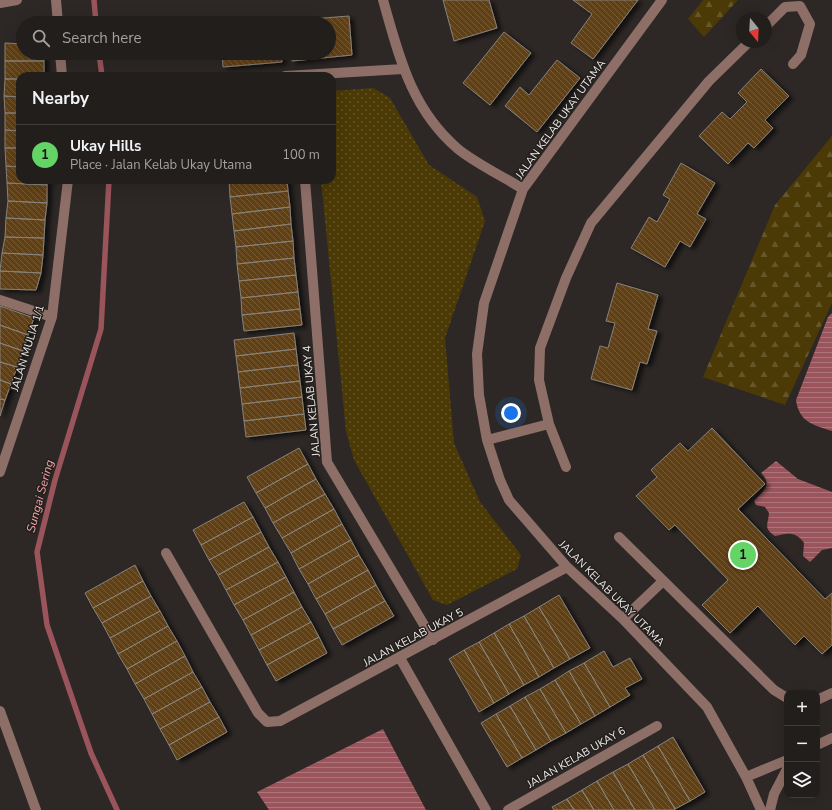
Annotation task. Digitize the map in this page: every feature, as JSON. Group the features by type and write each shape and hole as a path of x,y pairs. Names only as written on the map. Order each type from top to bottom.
{"street":[{"path":"0,3 17,0"},
{"path":"56,0 57,16"},
{"path":"383,0 403,69 426,114 459,149 523,189"},
{"name":"JALAN KELAB UKAY UTAMA","path":"662,0 523,189 484,303 477,354 479,395 487,440 500,480 509,500 567,567 623,619 707,707 762,810"},
{"path":"772,20 785,7 800,6 810,24 801,55 793,64"},
{"path":"566,466 549,424 539,380 540,348 566,278 591,223 709,81 743,48"},
{"path":"61,60 62,72"},
{"path":"336,73 403,69"},
{"name":"JALAN MULIA 1/1","path":"0,472 52,316 68,184"},
{"name":"JALAN KELAB UKAY 4","path":"305,184 328,462 433,640"},
{"path":"0,300 52,316"},
{"path":"487,440 549,424"},
{"path":"619,537 774,690 784,696"},
{"name":"JALAN KELAB UKAY 5","path":"166,553 258,712 267,722 280,721 400,658 567,567"},
{"path":"623,619 663,581"},
{"path":"400,658 486,810"},
{"path":"820,699 832,693"},
{"path":"0,711 36,810"},
{"name":"JALAN KELAB UKAY 6","path":"508,810 657,726"},
{"path":"820,744 832,738"},
{"path":"746,778 784,761"},
{"path":"770,810 774,794 784,775"}],"green space":[{"path":"703,0 738,0 704,37 688,19"},
{"path":"373,88 390,98 429,165 477,197 485,221 445,338 454,443 480,502 521,555 517,569 447,605 433,600 354,460 346,431 321,184 336,184 336,91"},
{"path":"832,136 832,303 785,405 703,377 775,205"}],"shaded area":[{"path":"832,313 832,431 808,422 800,413 796,400 828,317"},
{"path":"776,461 798,479 832,492 832,548 822,550 810,562 803,556 804,543 798,536 787,534 775,536 769,531 767,526 769,513 765,507 756,505 754,501 763,491 766,484 765,477 761,473"},
{"path":"383,729 426,810 269,810 257,792"}],"building":[{"path":"443,0 489,0 497,28 454,41"},
{"path":"573,0 638,0 593,59 571,43 592,14"},
{"path":"349,16 352,55 336,57 336,17"},
{"path":"504,32 531,53 490,105 463,83"},
{"path":"5,43 16,44 16,60 44,61 5,61"},
{"path":"222,60 282,60 282,62 223,67"},
{"path":"557,60 580,78 537,132 505,106 520,87 529,95"},
{"path":"5,61 44,61 44,72 16,72 16,79 5,79"},
{"path":"761,69 789,96 765,120 773,128 754,148 748,143 728,164 699,136 722,112 730,119 747,102 738,93"},
{"path":"5,79 16,79 16,97 4,96"},
{"path":"4,96 16,97 16,113 5,113"},
{"path":"5,113 16,113 16,131 5,130"},
{"path":"5,130 16,131 16,148 5,148"},
{"path":"5,148 16,148 16,167 6,166"},
{"path":"681,163 715,183 697,214 706,219 690,247 680,241 665,267 631,248 649,217 657,222 670,199 663,195"},
{"path":"6,166 16,167 16,183 7,183"},
{"path":"7,183 47,185 47,203 8,201"},
{"path":"27,184 47,184 47,185"},
{"path":"229,184 287,184 288,191 230,197"},
{"path":"288,191 290,207 232,214 230,197"},
{"path":"8,201 47,203 45,220 6,218"},
{"path":"290,207 291,224 234,231 232,214"},
{"path":"6,218 45,220 44,238 5,237"},
{"path":"291,224 293,241 236,247 234,231"},
{"path":"5,237 44,238 43,255 2,253"},
{"path":"293,241 294,258 237,264 236,247"},
{"path":"2,253 43,255 41,273 0,271"},
{"path":"294,258 296,275 239,281 237,264"},
{"path":"0,271 41,273 36,290 0,289"},
{"path":"296,275 298,292 241,298 239,281"},
{"path":"617,283 658,295 648,329 657,331 647,364 640,362 632,390 591,379 600,346 608,348 615,323 606,321"},
{"path":"298,292 300,309 242,315 241,298"},
{"path":"0,306 34,318 28,335 0,325"},
{"path":"300,309 302,325 244,331 242,315"},
{"path":"0,325 28,335 23,351 0,343"},
{"path":"294,333 296,349 236,356 234,340"},
{"path":"0,343 23,351 17,367 0,362"},
{"path":"296,349 298,365 238,372 236,356"},
{"path":"0,362 17,367 11,384 0,380"},
{"path":"298,365 300,381 240,388 238,372"},
{"path":"0,380 11,384 5,400 0,399"},
{"path":"300,381 302,397 242,404 240,388"},
{"path":"302,397 304,414 244,421 242,404"},
{"path":"0,399 5,400 0,416"},
{"path":"304,414 306,430 246,437 244,421"},
{"path":"712,428 765,484 738,509 825,599 832,593 832,645 822,654 804,636 795,645 758,606 730,633 702,605 728,580 675,525 669,530 636,496 657,477 651,470 680,443 688,451"},
{"path":"299,448 308,464 256,493 247,477"},
{"path":"308,464 316,479 265,508 256,493"},
{"path":"316,479 325,494 273,523 265,508"},
{"path":"325,494 334,509 282,538 273,523"},
{"path":"244,502 253,517 201,545 193,530"},
{"path":"334,509 342,524 291,553 282,538"},
{"path":"253,517 261,532 209,560 201,545"},
{"path":"342,524 351,540 299,569 291,553"},
{"path":"261,532 269,547 218,575 209,560"},
{"path":"351,540 359,555 308,584 299,569"},
{"path":"269,547 278,562 226,590 218,575"},
{"path":"359,555 368,570 316,599 308,584"},
{"path":"278,562 286,577 234,605 226,590"},
{"path":"135,565 143,581 93,608 85,593"},
{"path":"368,570 376,585 325,614 316,599"},
{"path":"286,577 294,592 243,620 234,605"},
{"path":"143,581 151,596 102,623 93,608"},
{"path":"376,585 385,601 333,629 325,614"},
{"path":"294,592 302,607 251,635 243,620"},
{"path":"559,595 590,648 570,659 539,607"},
{"path":"151,596 160,611 110,638 102,623"},
{"path":"385,601 394,616 342,645 333,629"},
{"path":"302,607 311,622 259,650 251,635"},
{"path":"539,607 570,659 554,668 524,616"},
{"path":"160,611 168,626 118,654 110,638"},
{"path":"524,616 554,668 539,677 509,624"},
{"path":"311,622 319,637 267,665 259,650"},
{"path":"509,624 539,677 524,685 494,633"},
{"path":"168,626 177,641 127,669 118,654"},
{"path":"494,633 524,685 509,694 479,642"},
{"path":"319,637 327,653 276,681 267,665"},
{"path":"177,641 185,656 135,684 127,669"},
{"path":"479,642 509,694 494,703 464,650"},
{"path":"464,650 494,703 479,712 449,659"},
{"path":"604,651 613,667 630,658 642,679 625,688 630,695 610,707 584,663"},
{"path":"185,656 193,672 144,699 135,684"},
{"path":"584,663 610,707 595,716 569,671"},
{"path":"569,671 595,716 581,724 555,680"},
{"path":"193,672 202,687 152,714 144,699"},
{"path":"555,680 581,724 566,733 540,689"},
{"path":"202,687 210,702 160,729 152,714"},
{"path":"540,689 566,733 551,741 525,697"},
{"path":"525,697 551,741 536,750 510,706"},
{"path":"210,702 219,717 169,745 160,729"},
{"path":"510,706 536,750 522,758 496,714"},
{"path":"496,714 522,758 507,767 481,723"},
{"path":"219,717 227,732 177,760 169,745"},
{"path":"673,737 705,792 690,801 658,746"},
{"path":"658,746 690,801 675,809 643,755"},
{"path":"643,755 675,809 674,810 655,810 628,764"},
{"path":"628,764 655,810 635,810 613,772"},
{"path":"613,772 635,810 614,810 597,781"},
{"path":"597,781 614,810 594,810 582,790"},
{"path":"582,790 594,810 574,810 567,799"},
{"path":"567,799 574,810 554,810 552,807"}],"waterway":[{"name":"Sungai Sering","path":"94,0 95,16"},
{"name":"Sungai Sering","path":"100,60 101,72"},
{"name":"Sungai Sering","path":"109,184 101,329 55,480 37,552 47,625 91,753 117,810"}],"place":[{"name":"Ukay Hills","path":"743,555"}]}
